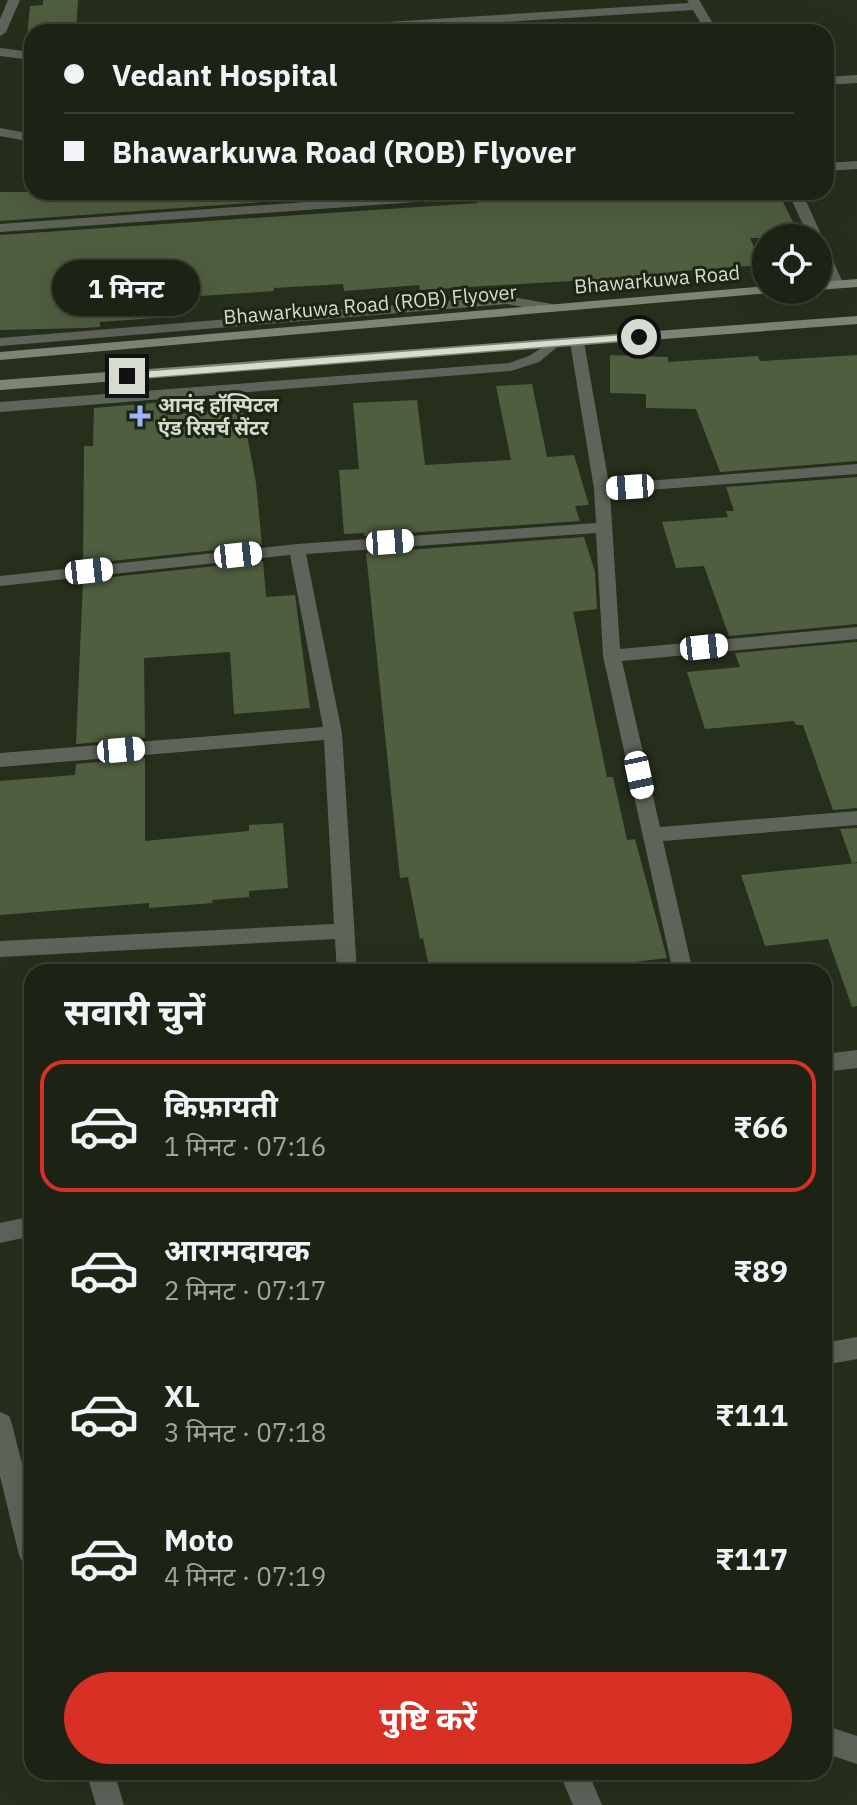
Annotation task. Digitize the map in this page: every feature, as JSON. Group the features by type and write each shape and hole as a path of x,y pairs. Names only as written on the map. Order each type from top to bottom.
{"main road":[{"path":"832,285 857,283"},
{"name":"Bhawarkuwa Road","path":"552,308 752,291"},
{"name":"Bhawarkuwa Road (ROB) Flyover","path":"0,356 552,308"},
{"path":"0,385 857,320"}],"street":[{"path":"0,32 14,0"},
{"path":"402,24 695,3 707,24"},
{"path":"0,51 24,50"},
{"path":"0,51 24,55"},
{"path":"834,80 857,79"},
{"path":"0,132 24,136"},
{"path":"834,166 857,165"},
{"path":"0,228 133,215 397,200"},
{"path":"799,200 809,224"},
{"path":"832,274 837,285"},
{"path":"0,342 507,300 552,308"},
{"path":"577,342 602,489 612,656 681,964"},
{"path":"0,407 511,367 534,359 554,344"},
{"path":"602,489 857,469"},
{"path":"0,581 297,549 606,527"},
{"path":"297,549 333,733 347,964"},
{"path":"612,656 857,633"},
{"path":"0,760 333,733"},
{"path":"653,835 857,818"},
{"path":"0,949 346,931"},
{"path":"832,1062 857,1059"},
{"path":"0,1233 24,1228"},
{"path":"832,1353 857,1348"},
{"path":"0,1424 24,1518"},
{"path":"832,1742 857,1750"},
{"path":"102,1780 110,1805"},
{"path":"577,1780 588,1805"}],"building":[{"path":"43,0 78,0 76,24 28,24 30,6 43,5"},
{"path":"0,192 24,192 24,200 290,200 0,221"},
{"path":"487,200 782,200 794,224 752,224 752,266 669,272 670,275 420,290 419,285 344,291 343,284 274,288 274,291 156,299 157,318 100,322 100,327 0,330 0,235"},
{"path":"610,355 668,357 668,362 758,356 760,361 857,355 857,461 720,472 696,409 646,408 646,394 610,393"},
{"path":"532,384 547,457 574,455 589,505 575,506 580,521 364,536 364,533 344,534 339,470 359,469 353,403 417,400 425,465 511,460 496,386"},
{"path":"165,402 166,415 242,408 256,483 262,545 83,564 84,446 93,446 94,408"},
{"path":"857,477 857,624 729,636 704,566 676,568 662,522 728,517 726,511 734,511 726,487"},
{"path":"584,537 595,572 597,609 573,612 607,777 613,777 627,840 635,839 667,958 619,964 428,964 423,938 420,939 408,877 400,878 366,553"},
{"path":"263,561 266,597 295,595 310,708 234,714 230,652 144,658 145,738 76,744 83,580"},
{"path":"857,642 857,808 833,810 803,725 796,725 794,721 705,729 687,672 740,667 735,653"},
{"path":"145,758 145,841 249,831 249,825 283,823 288,888 249,891 249,897 212,900 213,903 149,908 149,903 0,915 0,781 75,775 76,764"},
{"path":"857,828 857,862 852,863 840,829"},
{"path":"857,863 857,1006 852,1007 828,939 765,946 741,875"}],"place":[{"name":"आनंद हॉस्पिटल एंड रिसर्च सेंटर","path":"140,416"}],"route":[{"path":"127,376 639,337"}]}
